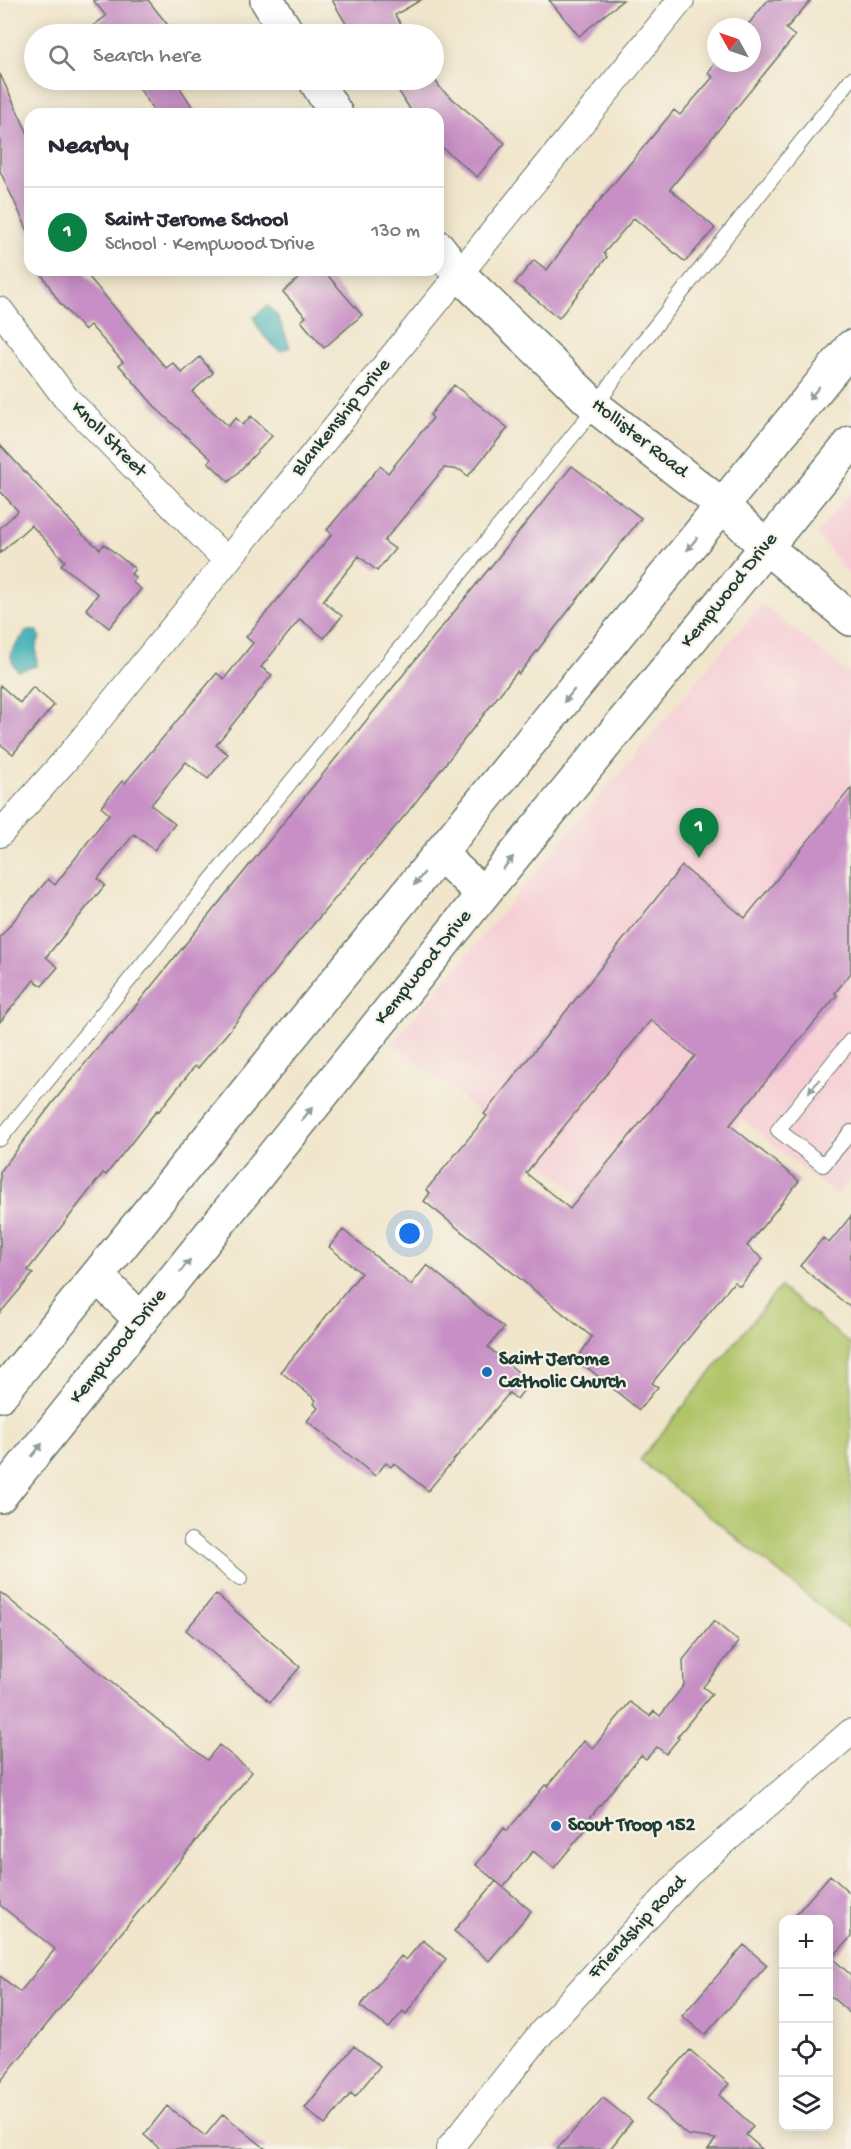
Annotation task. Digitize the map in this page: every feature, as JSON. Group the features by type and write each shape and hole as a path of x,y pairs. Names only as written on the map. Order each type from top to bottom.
{"main road":[{"path":"267,0 282,24"},
{"path":"321,90 332,108"},
{"name":"Hollister Road","path":"444,255 459,274 596,407 723,506 766,547 851,619"},
{"path":"0,1395 851,347"},
{"name":"Kempwood Drive","path":"0,1496 483,894 851,443"},
{"path":"440,854 483,894"},
{"path":"97,1276 141,1320"}],"street":[{"name":"Blankenship Drive","path":"4,822 69,756 681,0"},
{"name":"Knoll Street","path":"0,310 65,397 226,560"},
{"name":"Friendship Road","path":"450,2149 543,2031 688,1873 851,1732"}],"lane":[{"path":"0,1139 596,407 632,354 851,79"},
{"path":"851,1040 778,1130 824,1165 851,1132"},
{"path":"191,1540 240,1579"}],"shaded area":[{"path":"851,492 851,578 817,534"},
{"path":"762,603 851,675 851,1177 836,1196 743,1120 641,1245 393,1042"}],"green space":[{"path":"780,1287 851,1344 851,1631 640,1460"}],"water":[{"path":"268,306 278,317 290,347 280,351 264,336 255,322 254,317"},
{"path":"26,631 37,631 40,637 36,646 37,666 18,671 13,664 11,654"}],"building":[{"path":"93,0 148,0 167,24 95,24 106,16"},
{"path":"332,0 421,0 395,15 401,24 346,24"},
{"path":"549,0 623,0 579,36"},
{"path":"768,0 811,0 786,29 795,36 670,189 715,228 685,262 634,218 604,253 607,257 559,318 515,283 534,260 547,270 586,217 674,110 680,115 713,77 709,72 761,72 761,18 753,18"},
{"path":"0,74 24,125 24,222 0,171"},
{"path":"140,90 181,90 193,108 152,108"},
{"path":"398,90 442,90 505,143 477,177 444,149 444,108 409,108"},
{"path":"43,276 88,276 166,368 173,363 182,373 200,357 213,373 192,392 228,426 236,418 243,425 251,416 272,436 229,482 208,462 211,459 158,410 119,365 123,362 90,325 84,330 59,302"},
{"path":"301,276 328,276 362,315 324,348 301,321 306,317 283,292"},
{"path":"454,385 508,428 468,476 460,470 444,468 384,541 395,549 377,571 359,556 323,601 342,616 324,638 300,619 261,667 272,675 216,745 228,754 208,779 186,762 151,805 175,824 154,850 134,834 98,879 105,885 46,957 58,967 42,986 34,980 0,1022 0,937 48,879 55,885 109,814 101,807 122,781 125,783 217,673 224,679 253,643 246,637 332,534 327,530 380,466 388,473 433,418 430,415"},
{"path":"0,445 82,534 100,549 104,544 135,569 131,574 136,578 132,582 141,589 109,628 86,609 98,594 61,565 65,561 31,525 0,553 0,528 18,511 0,491"},
{"path":"572,466 641,518 519,674 517,672 407,813 296,945 229,1031 198,1068 195,1066 159,1111 157,1110 106,1175 103,1173 28,1270 33,1274 0,1313 0,1172 54,1101 110,1033 112,1035"},
{"path":"0,685 20,703 33,687 54,705 13,754 0,744"},
{"path":"851,788 851,973 835,993 837,995 730,1125 799,1181 747,1246 763,1259 740,1286 734,1282 652,1383 658,1387 639,1410 577,1359 592,1337 424,1201 430,1193 426,1190 487,1116 484,1114 682,866 745,918","holes":["651,1020 695,1056 570,1209 526,1173"]},
{"path":"851,1216 851,1308 800,1266 823,1238 829,1243"},
{"path":"343,1230 411,1285 427,1265 504,1328 488,1347 530,1382 517,1399 509,1393 428,1491 394,1463 391,1467 386,1463 375,1476 307,1421 318,1408 314,1404 316,1400 281,1372 361,1273 329,1247"},
{"path":"0,1592 207,1760 219,1745 252,1772 0,2082 0,1976 20,1992 55,1949 0,1905"},
{"path":"216,1594 300,1667 270,1702 186,1630"},
{"path":"714,1621 739,1642 703,1687 712,1694 666,1754 657,1747 646,1759 641,1755 588,1820 591,1823 554,1868 533,1851 503,1887 476,1865 504,1828 507,1831 545,1785 548,1786 584,1741 593,1748 630,1702 650,1716 654,1711 660,1716 684,1685 683,1660"},
{"path":"830,1875 851,1894 851,1937 833,1957 833,1915 795,1915"},
{"path":"496,1881 531,1911 489,1961 454,1931"},
{"path":"423,1940 446,1959 406,2014 403,2011 389,2028 360,2006 401,1956 406,1960"},
{"path":"744,1945 767,1965 705,2035 682,2016"},
{"path":"833,1959 851,1975 851,2014 833,1998"},
{"path":"354,2046 380,2066 355,2097 351,2093 325,2125 305,2108"},
{"path":"690,2050 729,2084 719,2095 753,2126 746,2135 762,2149 708,2149 716,2139 687,2135 647,2099"},
{"path":"603,2098 632,2121 610,2149 557,2149"},
{"path":"167,2106 205,2136 223,2114 266,2149 160,2149 144,2135"}],"place":[{"name":"Saint Jerome School","path":"699,858"},
{"name":"Saint Jerome Catholic Church","path":"487,1372"},
{"name":"Scout Troop 152","path":"556,1826"}]}
